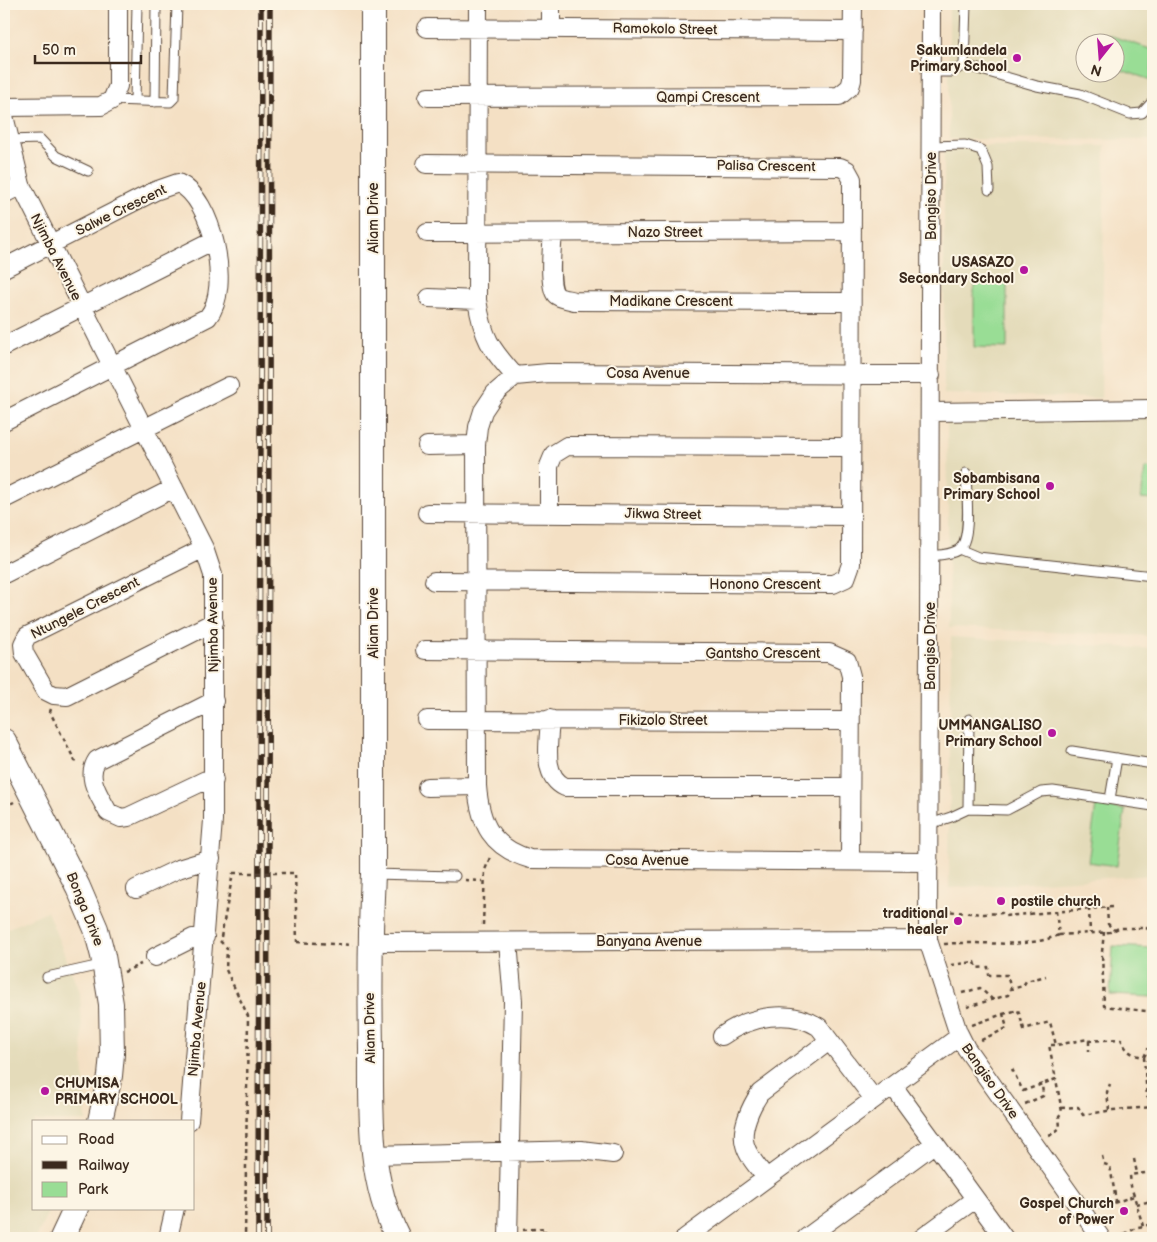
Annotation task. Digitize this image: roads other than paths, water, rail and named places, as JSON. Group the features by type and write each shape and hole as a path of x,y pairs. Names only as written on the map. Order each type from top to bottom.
{"street":[{"path":"4,107 101,106 112,100 118,86 118,4"},
{"name":"Aliam Drive","path":"373,4 373,874 366,944 373,1155 379,1184 398,1238"},
{"path":"478,4 477,300 482,329 493,352 515,376"},
{"path":"551,4 551,28"},
{"name":"Qampi Crescent","path":"479,95 839,96 850,87 852,80 853,4"},
{"name":"Bangiso Drive","path":"931,4 930,943 948,1004 961,1039 1101,1238"},
{"name":"Ramokolo Street","path":"427,28 853,31"},
{"path":"428,97 479,95"},
{"name":"Njimba Avenue","path":"4,116 8,140 20,185 204,548 213,575 214,780 211,859 213,939 189,1120"},
{"name":"Palisa Crescent","path":"426,164 840,167 847,170 852,179 850,374"},
{"name":"Salwe Crescent","path":"50,245 155,191 178,183 192,192 207,220 214,240 218,286 214,309 208,316 112,367"},
{"path":"4,194 20,185"},
{"name":"Nazo Street","path":"427,233 852,231"},
{"name":"Madikane Crescent","path":"553,233 552,285 555,294 563,298 574,300 851,302"},
{"path":"4,346 214,240"},
{"path":"4,268 50,245"},
{"path":"429,298 477,300"},
{"path":"4,421 112,367"},
{"name":"Cosa Avenue","path":"930,862 530,859 517,855 497,842 488,832 478,811 476,720 476,445 478,427 483,411 495,393 515,376 548,372 931,375"},
{"name":"Honono Crescent","path":"477,581 833,584 840,582 849,572 850,374"},
{"path":"4,499 229,386"},
{"path":"932,412 1153,408"},
{"path":"427,446 476,445"},
{"path":"549,513 549,466 554,454 567,446 850,447"},
{"path":"4,574 174,488"},
{"path":"427,513 476,513"},
{"name":"Jikwa Street","path":"476,513 850,516"},
{"name":"Ntungele Crescent","path":"204,548 27,636 23,644 24,653 46,691 54,695 67,696 214,622"},
{"path":"434,581 477,581"},
{"path":"425,650 476,649"},
{"name":"Gantsho Crescent","path":"476,649 586,652 829,653 847,661 850,668 850,861"},
{"path":"214,701 97,760 92,767 92,781 108,812 121,818 128,817 206,780 214,780"},
{"path":"550,719 549,759 551,774 556,783 566,787 849,787"},
{"path":"427,720 476,720"},
{"name":"Fikizolo Street","path":"476,720 850,721"},
{"name":"Bonga Drive","path":"4,741 87,907 112,969 112,1054 110,1076 100,1120"},
{"path":"427,786 477,786"},
{"path":"136,888 178,869 211,859"},
{"path":"155,957 193,938 213,939"},
{"name":"Banyana Avenue","path":"366,944 484,942 930,943"},
{"path":"508,942 513,1002 509,1235"},
{"path":"722,1036 745,1021 789,1017 810,1021 819,1027 874,1099"},
{"path":"685,1238 892,1086 961,1039"},
{"path":"766,1178 748,1152 744,1139 755,1100 760,1093 829,1041"},
{"path":"892,1086 1004,1238"},
{"path":"806,1238 934,1144"},
{"path":"373,1155 587,1150 613,1154"},
{"path":"922,1238 975,1199"},
{"path":"62,1238 75,1210"},
{"path":"168,1238 175,1210"}],"lane":[{"path":"135,101 136,4"},
{"path":"156,4 156,102"},
{"path":"112,100 170,102 174,98 177,4"},
{"path":"964,65 966,4"},
{"path":"931,72 952,72 964,65 1037,86 1080,94 1130,114 1142,114 1153,101"},
{"path":"8,140 40,140 56,156 88,171"},
{"path":"931,146 965,145 981,150 988,168 989,190"},
{"path":"959,550 966,536 966,473"},
{"path":"930,556 959,550 978,557 1153,576"},
{"path":"968,809 969,719"},
{"path":"1072,751 1153,764"},
{"path":"1110,799 1117,758"},
{"path":"930,824 951,818 968,809 1007,810 1041,792 1053,791 1153,806"},
{"path":"373,874 455,876"},
{"path":"47,977 112,969"}],"railway":[{"path":"258,1238 261,4"},
{"path":"267,1238 270,4"}],"place":[{"name":"Sakumlandela Primary School","path":"1017,58"},
{"name":"USASAZO Secondary School","path":"1024,270"},
{"name":"Sobambisana Primary School","path":"1050,486"},
{"name":"UMMANGALISO Primary School","path":"1052,733"},
{"name":"postile church","path":"1001,901"},
{"name":"traditional healer","path":"958,921"},
{"name":"CHUMISA PRIMARY SCHOOL","path":"45,1091"},
{"name":"Gospel Church of Power","path":"1124,1211"}]}
